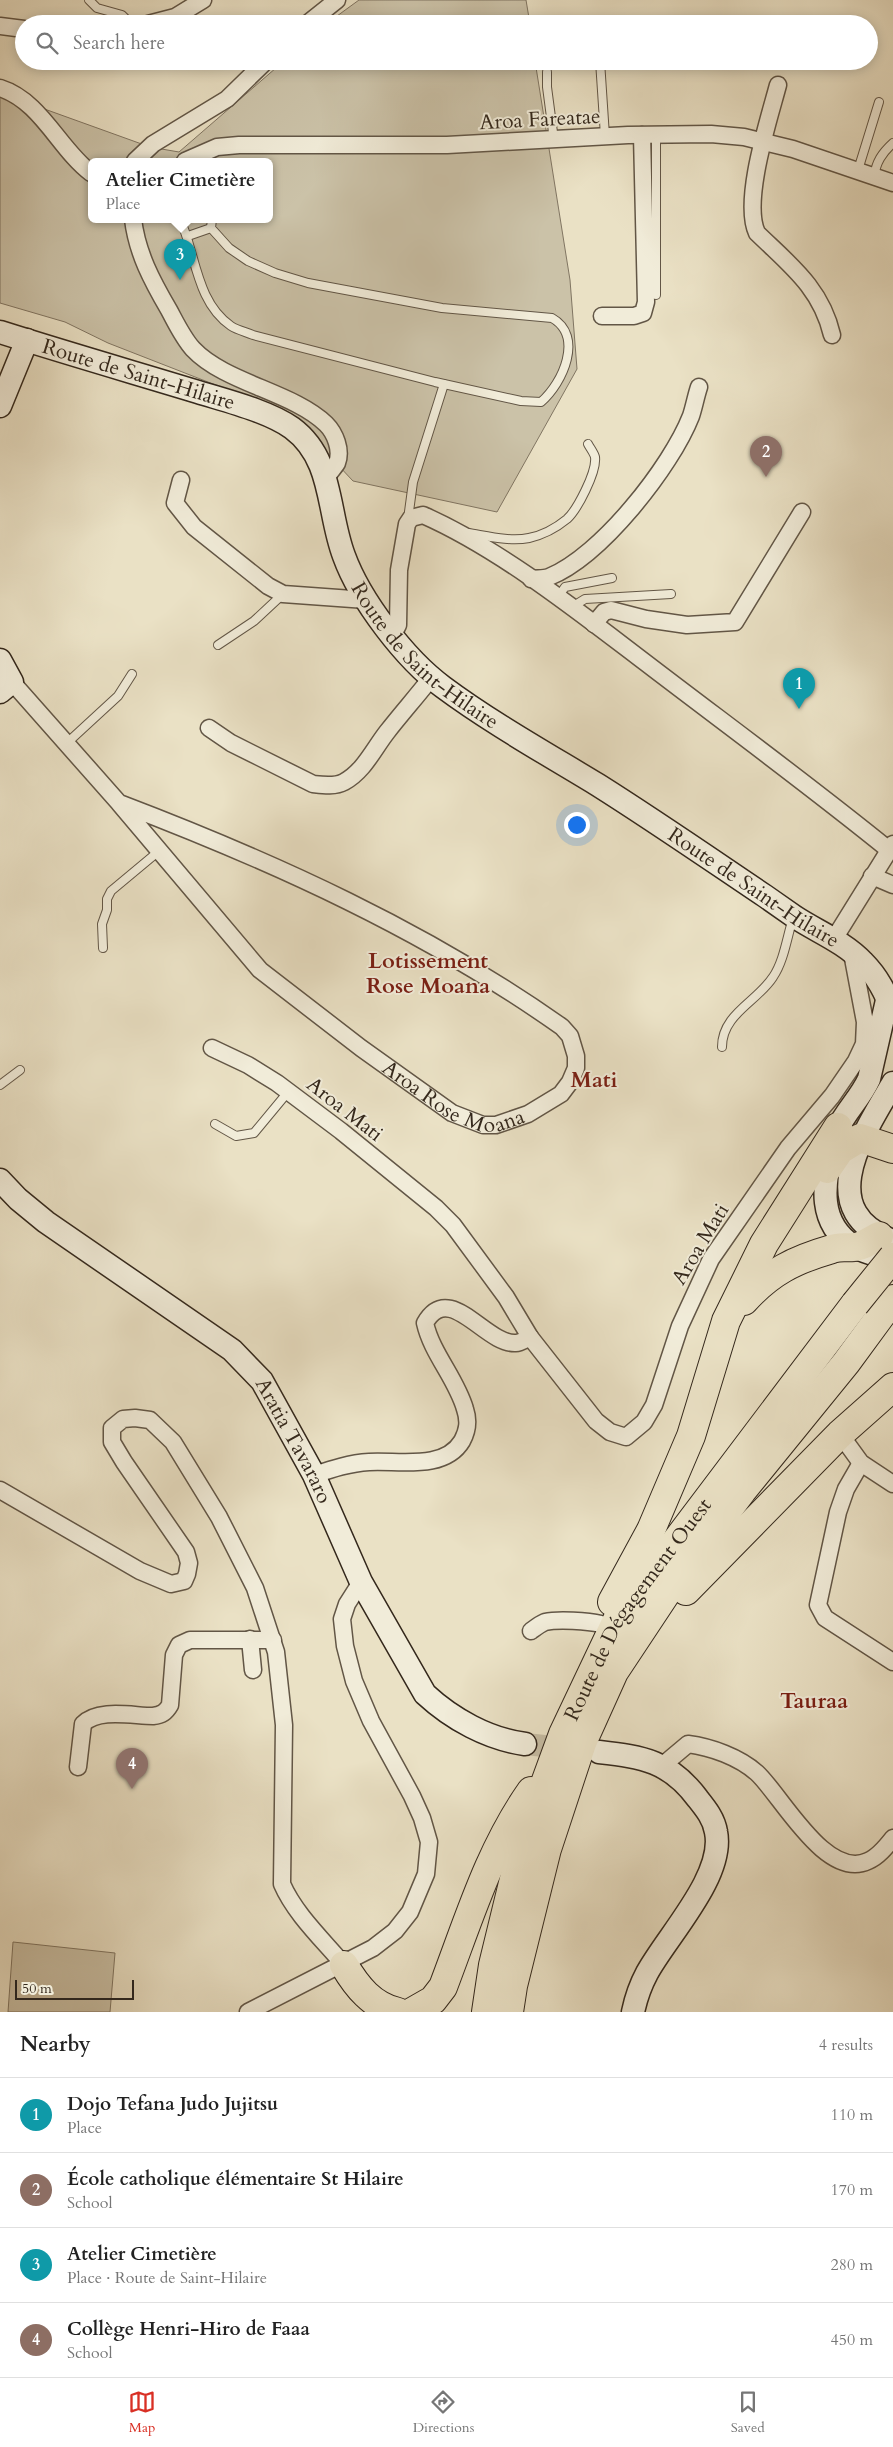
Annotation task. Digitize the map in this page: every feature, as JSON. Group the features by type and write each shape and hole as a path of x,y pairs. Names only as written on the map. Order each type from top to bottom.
{"highway":[{"path":"849,1133 893,1149"},
{"path":"827,1170 849,1133"},
{"path":"577,1704 582,1665 587,1650 651,1530 691,1436 726,1321 764,1244 849,1133"},
{"path":"726,1321 757,1287 788,1264 833,1248 846,1246 883,1248"},
{"name":"Route de Dégagement Ouest","path":"486,2012 493,1965 522,1846 552,1761 618,1618 855,1304 883,1248"},
{"name":"Route de Dégagement Ouest","path":"509,2012 547,1849 582,1743 614,1672 675,1580 736,1498 846,1363 891,1302"},
{"path":"614,1672 639,1650 673,1606 726,1548 840,1434 893,1387"},
{"path":"412,2012 433,2000 443,1987 479,1889 511,1821 552,1761"},
{"path":"344,1965 351,1977 376,2005 398,2012"}],"main road":[{"name":"Route de Saint-Hilaire","path":"0,332 232,403 283,422 303,438 316,454 326,478 336,533 344,558 366,600 406,652 431,678 480,712 670,831 794,916 834,939 861,960 876,977 890,1004 869,1080 849,1133 849,1197 883,1248"},
{"path":"0,406 26,340"},
{"name":"Aroa Rose Moana","path":"0,660 6,687"},
{"name":"Route de Saint-Hilaire","path":"849,1133 893,1083"},
{"path":"827,1170 824,1198 836,1230 883,1248"},
{"name":"Aratia Tavararo","path":"0,1180 18,1199 46,1222 232,1350 248,1365 262,1381 314,1475 361,1582 425,1694 472,1727 493,1736 525,1744"},
{"path":"599,1752 627,1755 663,1765 682,1782 706,1810 714,1822 717,1834 716,1846 706,1881 648,1972 637,1993 633,2012"}],"street":[{"path":"178,15 204,0"},
{"path":"318,15 336,0"},
{"path":"0,26 15,28"},
{"path":"138,158 153,144 227,99 257,70"},
{"path":"778,84 756,175 752,223 757,233 814,291 827,313 832,335"},
{"path":"0,88 9,91 47,123 69,152 88,170"},
{"name":"Aroa Fareatae","path":"195,158 216,151 249,145 447,145 605,136 711,134 763,142 858,170 893,183"},
{"path":"602,316 634,316 643,313 646,302 649,135"},
{"path":"134,223 140,252 150,276 178,328 192,349 208,362 309,412 326,424 334,436 338,453 337,462 326,478"},
{"path":"0,322 26,340"},
{"path":"530,579 548,577 577,561 611,532 672,452 691,416 699,387"},
{"path":"182,480 175,503 189,521 268,586 283,594 366,600"},
{"path":"594,624 604,612 611,610 646,619 687,626 735,622 802,512"},
{"path":"393,635 398,625 399,570 407,524 411,518 423,515 454,531 572,607 891,847 834,939"},
{"path":"209,728 231,743 313,784 342,783 357,772 371,756 386,733 431,678"},
{"name":"Aroa Rose Moana","path":"6,687 67,743 260,970 368,1053 452,1113 483,1125 511,1121 549,1103 561,1094 570,1082 576,1068 576,1056 570,1036 562,1027 460,962 372,912 257,859 119,803"},
{"path":"872,876 893,885"},
{"name":"Aroa Mati","path":"212,1048 248,1065 288,1092 341,1131 436,1208 453,1225 506,1297 530,1337 596,1421 610,1432 626,1437 644,1422 654,1404 680,1326 711,1260 788,1148 832,1096 856,1061 864,1044 865,1022 852,953"},
{"path":"314,1475 344,1466 368,1462 421,1462 449,1454 460,1444 466,1433 468,1420 464,1406 428,1338 425,1323 430,1314 438,1309 447,1308 464,1315 504,1342 517,1344 530,1337"},
{"path":"0,1490 140,1571 174,1584 184,1581 187,1574 189,1562 186,1552 112,1442 112,1428 123,1420 135,1418 150,1420 173,1442 219,1516 238,1551 255,1588 273,1640 284,1725 282,1884 286,1893 307,1922 344,1965"},
{"path":"840,1434 861,1463 893,1484"},
{"path":"861,1463 846,1489 838,1512 818,1605 825,1618 893,1662"},
{"path":"248,2012 344,1965 373,1948 395,1931 410,1912 426,1874 429,1842 412,1796 371,1721 354,1681 345,1646 342,1620 347,1604 361,1582"},
{"path":"531,1631 543,1622 586,1620 601,1624"},
{"path":"250,1639 254,1670"},
{"path":"78,1767 83,1724 87,1719 103,1715 153,1716 161,1715 167,1710 170,1705 174,1655 179,1645 190,1640 273,1640"},
{"path":"663,1765 688,1744 702,1746 746,1765 758,1774 792,1817 821,1848 847,1862 859,1864 868,1861 881,1852 893,1838"}],"lane":[{"path":"89,0 96,8 122,15"},
{"path":"601,70 605,136"},
{"path":"547,72 547,87 554,140"},
{"path":"858,170 878,102"},
{"path":"649,135 656,295"},
{"path":"874,177 880,158 893,143"},
{"path":"182,223 188,236 193,261 208,300 220,316 232,327 292,346 521,401 541,402 552,392 565,368 569,347 566,329 552,318 442,308 308,283 275,273 248,260 229,248 211,228 212,223"},
{"path":"188,236 211,228"},
{"path":"407,524 413,482 444,384"},
{"path":"454,531 492,537 530,538 552,530 569,518 586,490 595,457 588,444"},
{"path":"558,598 565,587 612,578"},
{"path":"218,645 254,621 283,594"},
{"path":"572,607 585,599 671,594"},
{"path":"67,743 118,696 132,674"},
{"path":"103,948 102,924 107,910 106,899 110,892 159,851"},
{"path":"722,1048 722,1034 730,1022 773,978 780,963 794,916"},
{"path":"0,1085 20,1070"},
{"path":"215,1124 236,1136 254,1133 288,1092"}],"shaded area":[{"path":"359,0 526,0 528,15 338,15"},
{"path":"274,70 536,70 570,280 577,369 497,512 353,481 290,414 108,343 65,322 0,303 0,93 150,147 179,152"},
{"path":"13,1942 115,1953 110,2012 8,2012"}],"tunnel":[{"path":"525,1744 574,1749"}],"place":[{"name":"Atelier Cimetière","path":"180,280"},
{"name":"École catholique élémentaire St Hilaire","path":"766,477"},
{"name":"Dojo Tefana Judo Jujitsu","path":"799,709"},
{"name":"Collège Henri-Hiro de Faaa","path":"132,1789"}],"district":[{"name":"Lotissement Rose Moana","path":"428,972"},
{"name":"Mati","path":"594,1079"},
{"name":"Tauraa","path":"814,1700"}]}
